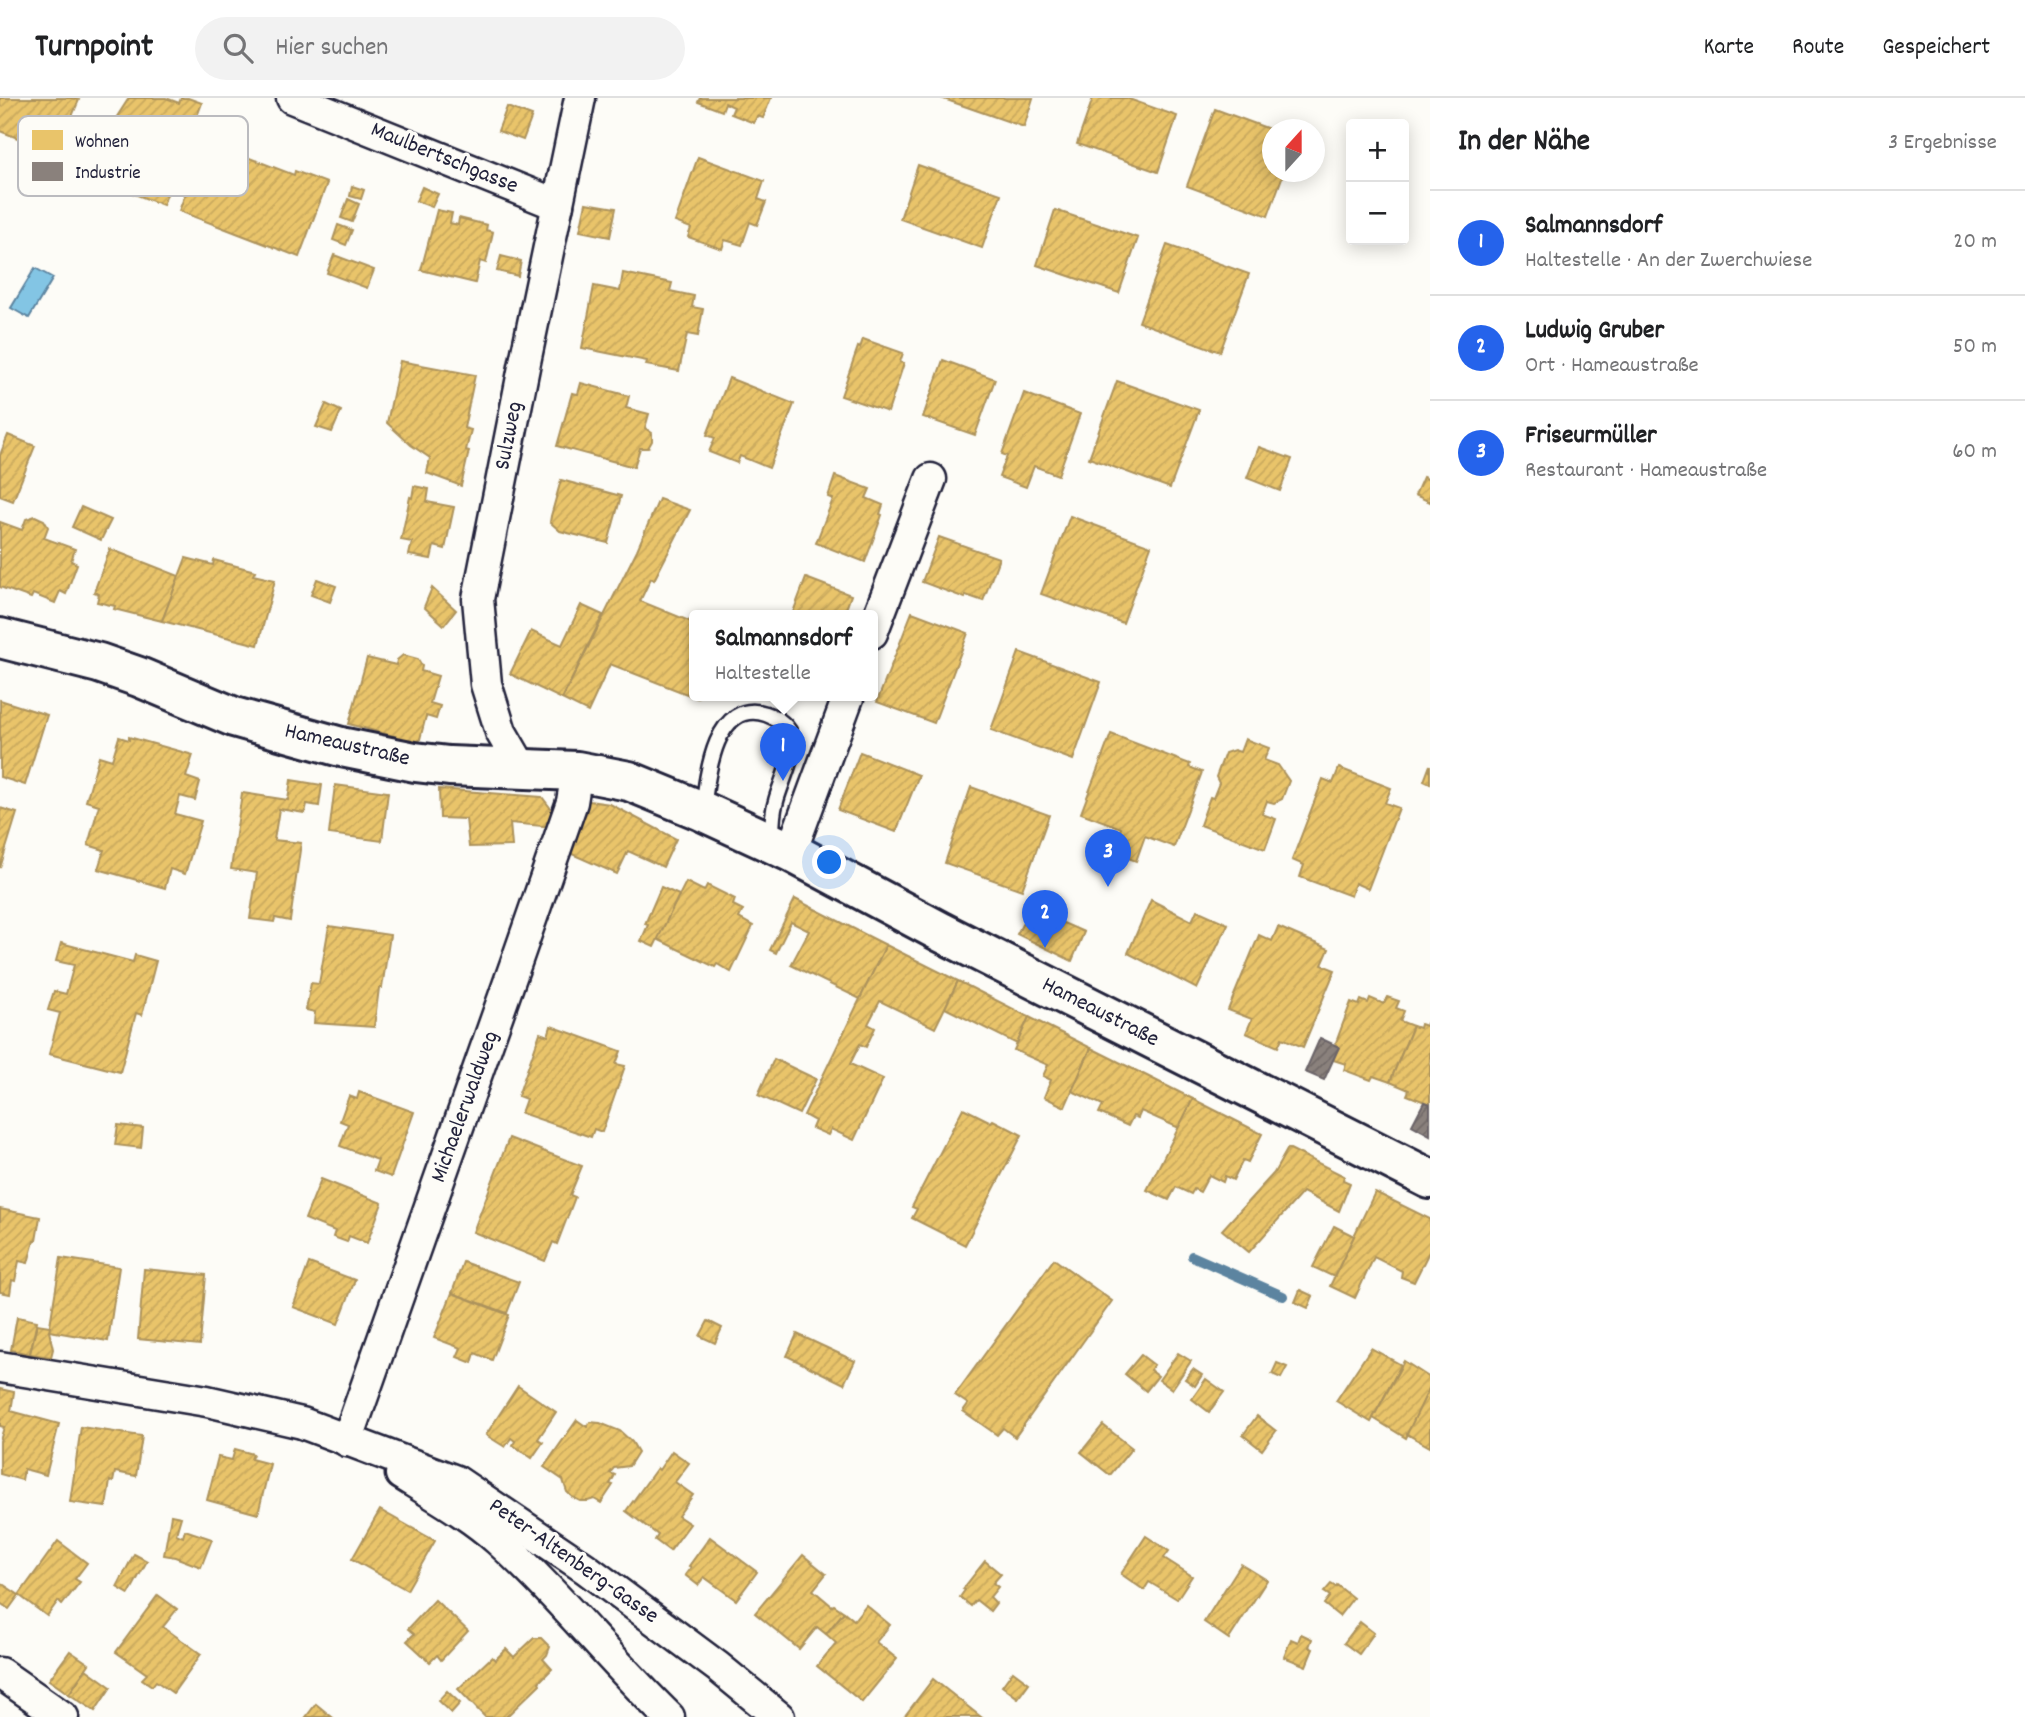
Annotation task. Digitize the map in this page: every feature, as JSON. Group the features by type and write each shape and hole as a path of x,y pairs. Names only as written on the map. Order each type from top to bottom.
{"main road":[{"name":"Hameaustraße","path":"0,638 109,666 225,714 301,737 415,762 449,766 577,771 629,781 782,848 954,939 1430,1179"}],"street":[{"name":"Maulbertschgasse","path":"292,98 558,205"},
{"name":"Sulzweg","path":"523,770 501,732 486,684 478,599 580,98"},
{"path":"878,618 931,479"},
{"path":"782,848 846,701"},
{"name":"Michaelerwaldweg","path":"347,1441 572,802 577,771"},
{"name":"Peter-Altenberg-Gasse","path":"0,1367 207,1401 302,1423 456,1481 585,1568 718,1667 779,1717"},
{"name":"Peter-Altenberg-Gasse","path":"347,1441 466,1514 497,1539 669,1717"},
{"path":"0,1673 63,1717"}],"lane":[{"path":"702,811 713,755 732,719 743,712 755,711 771,716 785,725 792,739 790,759 775,803 772,824 782,848"}],"water":[{"path":"35,268 53,278 29,318 11,308"}],"building: Wohnen":[{"path":"0,98 79,100 72,116 18,116 18,138 0,131"},
{"path":"129,98 166,98 179,103 181,98 188,98 202,103 197,116 117,116"},
{"path":"700,98 771,98 763,118 757,116 754,123 731,114 734,107 725,103 722,111 698,102"},
{"path":"941,98 1033,98 1024,127"},
{"path":"1093,98 1126,98 1177,116 1158,172 1077,144"},
{"path":"507,107 532,116 523,140 498,131"},
{"path":"1215,109 1262,126 1262,182 1280,182 1268,216 1187,186"},
{"path":"248,157 294,175 295,171 327,183 299,257 179,211 185,196 248,196"},
{"path":"698,157 764,181 758,199 766,202 757,225 750,222 742,245 725,240 722,249 688,237 691,228 675,222"},
{"path":"918,165 1001,194 982,248 900,219"},
{"path":"352,186 364,190 361,199 350,196"},
{"path":"422,187 438,194 432,207 416,201"},
{"path":"140,196 166,196 163,205"},
{"path":"348,199 359,204 352,222 341,218"},
{"path":"586,203 616,208 610,237 580,231"},
{"path":"437,210 452,213 450,223 458,225 459,218 487,225 486,230 493,232 486,263 480,261 475,283 421,270"},
{"path":"1055,210 1138,238 1119,293 1037,265"},
{"path":"338,225 352,230 346,245 333,240"},
{"path":"1167,245 1249,274 1220,352 1139,322"},
{"path":"334,255 374,270 367,288 327,273"},
{"path":"501,256 521,261 518,276 497,271"},
{"path":"623,273 672,283 670,291 694,296 692,307 703,309 698,336 687,334 679,371 646,365 647,361 582,348 594,286 620,291"},
{"path":"863,339 903,353 900,362 904,363 888,412 841,396"},
{"path":"943,360 995,379 975,435 923,417"},
{"path":"400,361 475,375 464,428 471,430 461,486 427,473 430,458 387,423"},
{"path":"729,378 794,404 769,468 740,456 737,463 709,452 715,438 707,435"},
{"path":"1117,381 1199,410 1170,488 1089,458"},
{"path":"581,383 629,396 626,408 649,414 645,428 652,433 652,441 648,448 640,448 634,467 557,446 572,393 578,394"},
{"path":"1024,393 1080,414 1058,475 1034,466 1026,487 999,477 1007,456 1002,454"},
{"path":"326,404 341,411 332,432 316,427"},
{"path":"8,435 35,446 13,501 0,496 0,455"},
{"path":"1259,447 1292,459 1280,491 1247,478"},
{"path":"835,476 870,489 866,498 883,505 865,562 816,543 833,499 828,497"},
{"path":"1423,477 1430,480 1430,502 1415,495"},
{"path":"561,480 621,496 608,543 560,531 550,522"},
{"path":"414,486 429,489 427,502 454,507 445,549 434,546 431,559 409,555 412,542 401,540"},
{"path":"659,499 690,510 654,580 651,578 640,601 689,621 689,695 610,664 588,712 562,699 637,550"},
{"path":"81,507 111,520 101,540 72,527"},
{"path":"35,516 44,520 48,527 44,538 75,549 71,561 77,564 66,594 60,591 55,603 33,594 31,598 0,587 0,522 22,530 26,519"},
{"path":"1070,516 1151,546 1123,623 1041,594"},
{"path":"939,537 999,558 983,601 966,595 965,598 922,582"},
{"path":"110,549 179,576 162,621 97,602 99,594 94,592"},
{"path":"186,558 213,565 214,560 255,571 253,575 275,580 258,645 162,621"},
{"path":"806,578 851,595 846,610 794,610"},
{"path":"317,579 336,586 330,602 311,595"},
{"path":"432,588 456,610 444,625 424,607"},
{"path":"581,605 603,615 562,699 510,674 531,631 562,645"},
{"path":"912,612 968,633 934,723 877,702"},
{"path":"1019,652 1101,682 1073,760 991,730"},
{"path":"403,655 418,659 422,666 421,671 438,676 430,703 440,706 436,719 426,716 419,743 349,724 367,658 396,665"},
{"path":"0,700 47,715 25,785 0,777"},
{"path":"1111,734 1190,764 1189,767 1202,772 1174,847 1145,836 1136,861 1112,852 1121,828 1081,813"},
{"path":"119,737 129,740 129,737 193,755 186,777 200,782 195,800 180,796 175,814 201,821 185,874 170,869 165,888 98,869 104,850 88,845 99,805 86,801 99,756 112,760"},
{"path":"1245,739 1269,748 1264,760 1278,765 1289,781 1282,799 1274,803 1267,801 1262,814 1276,819 1265,849 1200,825 1210,797 1213,798 1219,783 1216,777 1225,753 1234,750 1240,752"},
{"path":"860,752 919,775 896,832 838,810"},
{"path":"1430,765 1430,784 1424,781"},
{"path":"1339,768 1391,788 1385,803 1399,808 1368,889 1355,883 1351,896 1300,877 1304,865 1292,860 1323,779 1333,783"},
{"path":"291,780 322,785 319,806 307,804 305,813 279,809 274,840 301,843 290,921 275,918 274,922 250,919 257,873 231,869 242,793 288,800"},
{"path":"335,785 388,792 382,841 329,834"},
{"path":"971,787 1049,815 1022,890 945,863"},
{"path":"439,789 542,797 552,810 553,827 510,823 512,846 469,847 466,819 440,818"},
{"path":"582,800 610,804 676,839 663,867 628,851 617,874 565,851"},
{"path":"0,808 17,813 0,868"},
{"path":"686,882 704,891 707,885 735,899 733,905 743,910 739,918 753,926 731,972 657,939"},
{"path":"661,887 679,895 654,947 641,941 648,925 645,924"},
{"path":"1038,894 1060,905 1054,919 1084,932 1072,961 1017,934"},
{"path":"795,899 886,945 860,999 791,965 809,931 791,922 776,953 770,950"},
{"path":"1151,900 1192,921 1197,910 1228,924 1197,989 1128,953"},
{"path":"329,926 390,935 374,1027 314,1023 315,1012 306,1010 311,983 319,984"},
{"path":"1278,927 1329,949 1322,965 1335,970 1303,1047 1282,1038 1278,1047 1246,1033 1252,1019 1228,1010 1259,935 1272,941"},
{"path":"61,943 133,962 135,955 156,961 142,1015 136,1013 120,1072 49,1054 60,1013 48,1010 54,991 66,994 74,965 56,961"},
{"path":"886,945 958,981 935,1028 880,1001 868,1024 875,1028 866,1047 860,1044 850,1064 883,1079 854,1140 831,1129 828,1135 812,1128 815,1121 804,1115"},
{"path":"958,981 1029,1017 1017,1044 945,1008"},
{"path":"1387,997 1399,1001 1396,1008 1404,1011 1400,1021 1413,1026 1390,1082 1373,1076 1371,1080 1344,1070 1346,1064 1333,1060 1339,1047 1335,1045 1351,1002 1359,1005 1361,1000 1368,1003 1370,998 1384,1004"},
{"path":"1029,1017 1091,1048 1065,1107 1044,1097 1051,1080 1043,1076 1048,1065 1014,1050"},
{"path":"1430,1023 1430,1104 1407,1095 1409,1090 1390,1082 1413,1026 1419,1028 1420,1024 1426,1026"},
{"path":"551,1026 621,1051 616,1064 625,1066 602,1132 594,1129 591,1137 521,1113 526,1099 518,1096 540,1033 548,1036"},
{"path":"1091,1048 1193,1099 1179,1128 1141,1111 1138,1118 1133,1116 1128,1126 1099,1113 1103,1105 1072,1091"},
{"path":"774,1059 816,1079 799,1114 758,1095"},
{"path":"359,1092 414,1112 391,1177 374,1171 378,1160 340,1146 348,1124 340,1121 349,1096 357,1099"},
{"path":"1193,1099 1262,1134 1248,1162 1243,1160 1233,1180 1225,1176 1223,1182 1209,1175 1200,1192 1194,1189 1191,1194 1176,1187 1169,1200 1147,1190"},
{"path":"963,1108 1022,1135 965,1245 912,1218 917,1209 912,1207"},
{"path":"118,1125 143,1128 141,1148 115,1145"},
{"path":"509,1138 582,1166 570,1195 575,1197 557,1244 553,1242 545,1261 473,1232"},
{"path":"1288,1148 1344,1176 1343,1180 1350,1183 1339,1211 1303,1192 1249,1252 1222,1230 1274,1173"},
{"path":"321,1179 382,1203 367,1243 349,1236 347,1242 333,1237 335,1231 305,1219"},
{"path":"1375,1192 1430,1219 1430,1250 1414,1282 1401,1277 1402,1271 1374,1257 1355,1298 1330,1286"},
{"path":"0,1209 40,1217 36,1241 28,1263 19,1261 10,1294 0,1292"},
{"path":"1334,1226 1354,1236 1334,1277 1313,1267"},
{"path":"61,1258 119,1267 108,1341 49,1331"},
{"path":"1054,1259 1112,1301 1015,1437 1003,1428 997,1435 963,1411 968,1404 955,1395"},
{"path":"463,1262 519,1282 507,1313 452,1293"},
{"path":"309,1263 355,1280 338,1324 293,1307"},
{"path":"144,1269 206,1275 200,1345 138,1339"},
{"path":"1300,1290 1313,1296 1308,1308 1295,1302"},
{"path":"452,1293 509,1315 492,1360 475,1353 472,1363 457,1357 461,1348 434,1338"},
{"path":"17,1317 37,1321 30,1354 11,1350"},
{"path":"708,1321 722,1328 715,1343 700,1336"},
{"path":"37,1324 50,1326 53,1349 51,1357 30,1354"},
{"path":"797,1334 855,1361 844,1384 787,1356"},
{"path":"1371,1348 1401,1365 1371,1422 1336,1401"},
{"path":"1178,1353 1191,1361 1172,1389 1159,1380"},
{"path":"1141,1355 1154,1365 1150,1370 1158,1376 1146,1391 1125,1374"},
{"path":"1404,1361 1430,1378 1430,1387 1406,1438 1373,1418"},
{"path":"1277,1363 1287,1367 1281,1378 1272,1374"},
{"path":"1193,1369 1202,1375 1195,1386 1185,1379"},
{"path":"1206,1379 1224,1392 1209,1412 1192,1399"},
{"path":"518,1386 556,1412 538,1439 543,1442 532,1458 513,1445 515,1441 511,1438 505,1447 486,1435"},
{"path":"1430,1387 1430,1447 1407,1434"},
{"path":"0,1389 14,1392 11,1411 59,1424 46,1475 24,1469 22,1480 0,1474 0,1441 4,1427 0,1426"},
{"path":"1257,1416 1276,1431 1262,1450 1243,1435"},
{"path":"577,1420 587,1427 590,1422 600,1423 620,1431 638,1452 629,1466 614,1468 610,1473 615,1475 610,1484 613,1485 601,1503 594,1499 580,1501 572,1497 563,1480 544,1467"},
{"path":"1103,1425 1132,1448 1110,1475 1081,1452"},
{"path":"81,1427 142,1436 136,1476 115,1472 113,1482 110,1481 106,1507 70,1502"},
{"path":"235,1449 253,1454 251,1459 270,1464 258,1514 207,1500 218,1457 232,1460"},
{"path":"672,1451 689,1463 675,1482 693,1495 678,1516 690,1524 670,1551 655,1540 658,1535 626,1511"},
{"path":"380,1510 435,1541 407,1590 352,1559"},
{"path":"171,1515 181,1517 176,1534 183,1537 185,1530 212,1539 201,1567 164,1555"},
{"path":"1146,1536 1169,1551 1164,1558 1192,1576 1177,1599 1149,1582 1144,1590 1121,1574"},
{"path":"710,1537 757,1572 736,1600 704,1577 698,1585 685,1575"},
{"path":"58,1541 87,1563 75,1579 80,1582 62,1605 58,1601 47,1616 19,1595"},
{"path":"134,1554 147,1561 129,1594 117,1587"},
{"path":"803,1555 826,1574 813,1590 844,1612 826,1634 817,1627 799,1649 755,1613"},
{"path":"985,1561 1001,1574 993,1583 998,1587 990,1597 996,1603 990,1611 976,1600 971,1606 960,1597"},
{"path":"1241,1564 1267,1580 1229,1639 1204,1622"},
{"path":"1,1583 19,1595 9,1609 0,1603"},
{"path":"1331,1584 1336,1587 1337,1585 1353,1598 1339,1616 1324,1604 1330,1596 1324,1592"},
{"path":"158,1595 177,1609 163,1627 201,1654 173,1693 156,1681 152,1686 142,1679 147,1674 116,1652"},
{"path":"435,1600 468,1631 441,1660 437,1655 430,1662 407,1641 414,1634 408,1629"},
{"path":"866,1605 890,1625 876,1642 897,1659 862,1702 817,1666 836,1643 826,1634 844,1612 854,1620"},
{"path":"1360,1622 1374,1633 1359,1654 1344,1643"},
{"path":"1301,1634 1312,1639 1309,1647 1313,1649 1306,1666 1284,1657 1291,1639 1298,1642"},
{"path":"534,1638 541,1638 550,1647 543,1659 552,1669 506,1717 485,1717 458,1689 492,1657 495,1660 506,1649 514,1657"},
{"path":"70,1651 89,1664 69,1694 49,1680"},
{"path":"86,1669 111,1687 95,1711 69,1694"},
{"path":"1013,1671 1029,1683 1018,1698 1002,1686"},
{"path":"933,1679 981,1717 904,1717"},
{"path":"447,1691 460,1703 451,1713 438,1701"},
{"path":"316,1704 332,1717 306,1717"}],"building: Industrie":[{"path":"1320,1038 1339,1047 1324,1080 1305,1072"},
{"path":"1424,1102 1430,1104 1430,1135 1412,1125"}],"waterway":[{"path":"1192,1256 1283,1296"}],"place":[{"name":"Salmannsdorf","path":"783,781"},
{"name":"Friseurmüller","path":"1108,887"},
{"name":"Ludwig Gruber","path":"1045,948"}]}
